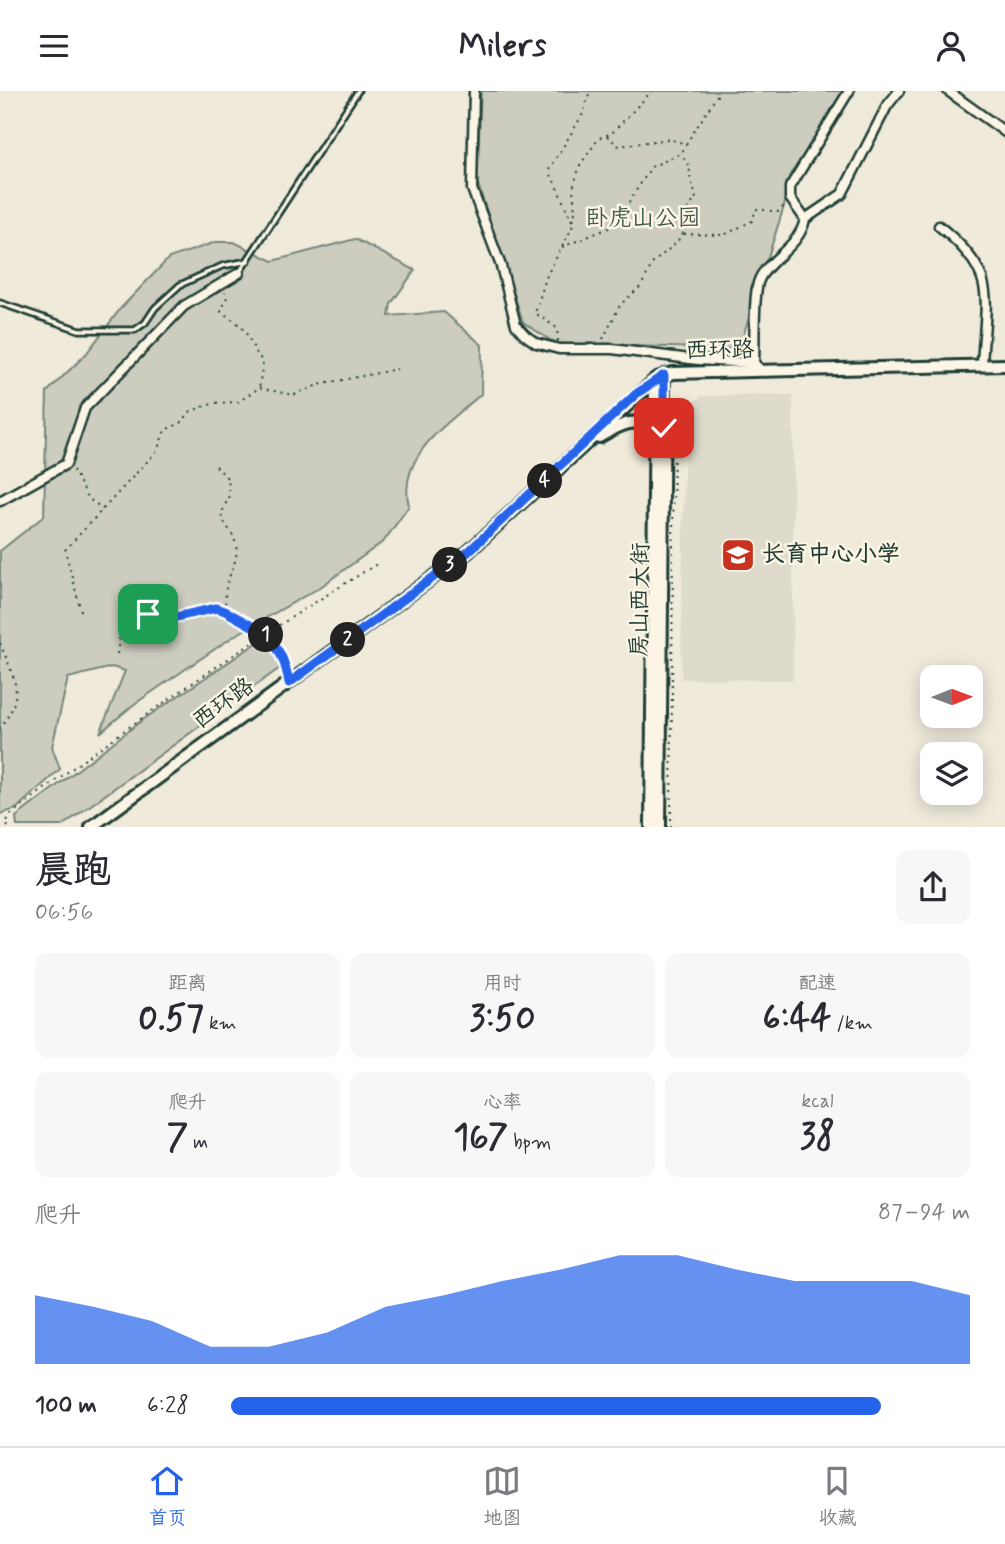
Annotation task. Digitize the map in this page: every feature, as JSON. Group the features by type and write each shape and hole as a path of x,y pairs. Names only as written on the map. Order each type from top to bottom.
{"main road":[{"name":"西环路","path":"91,827 468,552 659,380 762,371 1005,365"},
{"name":"西环路","path":"100,827 448,574 500,531 659,380 1005,371"},
{"name":"房山西大街","path":"651,827 654,433 659,380"},
{"name":"房山西大街","path":"659,380 660,827"},
{"path":"599,437 632,422 646,424 654,433"}],"street":[{"path":"474,91 472,189 476,206 498,256 516,325 536,343 559,349 601,349 754,363 762,371"},
{"path":"805,219 790,198 790,187 849,91"},
{"path":"754,363 759,279 791,246 805,219 842,194 887,106 899,91"},
{"path":"948,91 1005,132"},
{"path":"939,226 963,246 981,270 986,286 987,322 982,366"},
{"path":"0,501 66,464 85,408 184,306 220,281 239,273"}],"lane":[{"path":"239,273 358,91"},
{"path":"0,303 79,330 135,330 145,323 155,308 180,285 222,266 248,261"}],"path":[{"path":"573,222 549,170 583,114 590,91"},
{"path":"559,349 557,328 535,313 547,275 573,222 575,175 599,138 606,135 652,91"},
{"path":"561,247 614,226 651,167 680,154 720,91"},
{"path":"606,135 619,146 669,139 686,143"},
{"path":"601,349 604,331 620,305 649,276 661,253 682,234 690,222 688,207 696,200 688,176 690,166 680,154"},
{"path":"682,234 724,235 752,221 756,209 779,212 790,198"},
{"path":"220,281 227,297 221,311 240,323 250,334 252,348 263,362 260,388"},
{"path":"81,611 65,550 157,451 165,430 181,423 191,411 215,403 238,402 260,388 293,395 318,385 397,369"},
{"path":"671,827 673,400"},
{"path":"67,460 89,499 103,509"},
{"path":"216,466 228,479 230,496 222,509 222,521 236,543 236,557 226,587 225,611"},
{"path":"0,823 7,825 10,815 50,785 264,633 377,564"},
{"path":"117,655 122,622 159,613 176,617 216,608 264,633 280,649 289,683"},
{"path":"0,643 15,681 17,702 0,729"}],"shaded area":[{"name":"长育中心小学","path":"793,395 793,680 681,679 685,408 702,396"}],"green space":[{"name":"卧虎山公园","path":"481,91 848,91 786,200 739,349 563,344 550,340 523,322 477,181"},
{"path":"355,239 415,270 391,304 389,316 444,312 482,345 481,394 441,429 418,456 407,488 409,506 384,541 319,588 234,636 133,705 100,733 125,671 112,667 68,678 52,747 60,769 16,809 0,814 0,551 44,516 47,392 86,354 121,308 169,258 216,242 234,242 273,261"},
{"path":"264,638 277,648 284,665 62,826 17,826 16,817 141,721"}],"place":[{"name":"长育中心小学","path":"738,555"}],"route":[{"path":"148,614 159,613 176,617 216,608 225,611 264,633 274,642 286,665 289,683 468,552 515,511 643,387 664,375 664,428"}]}
